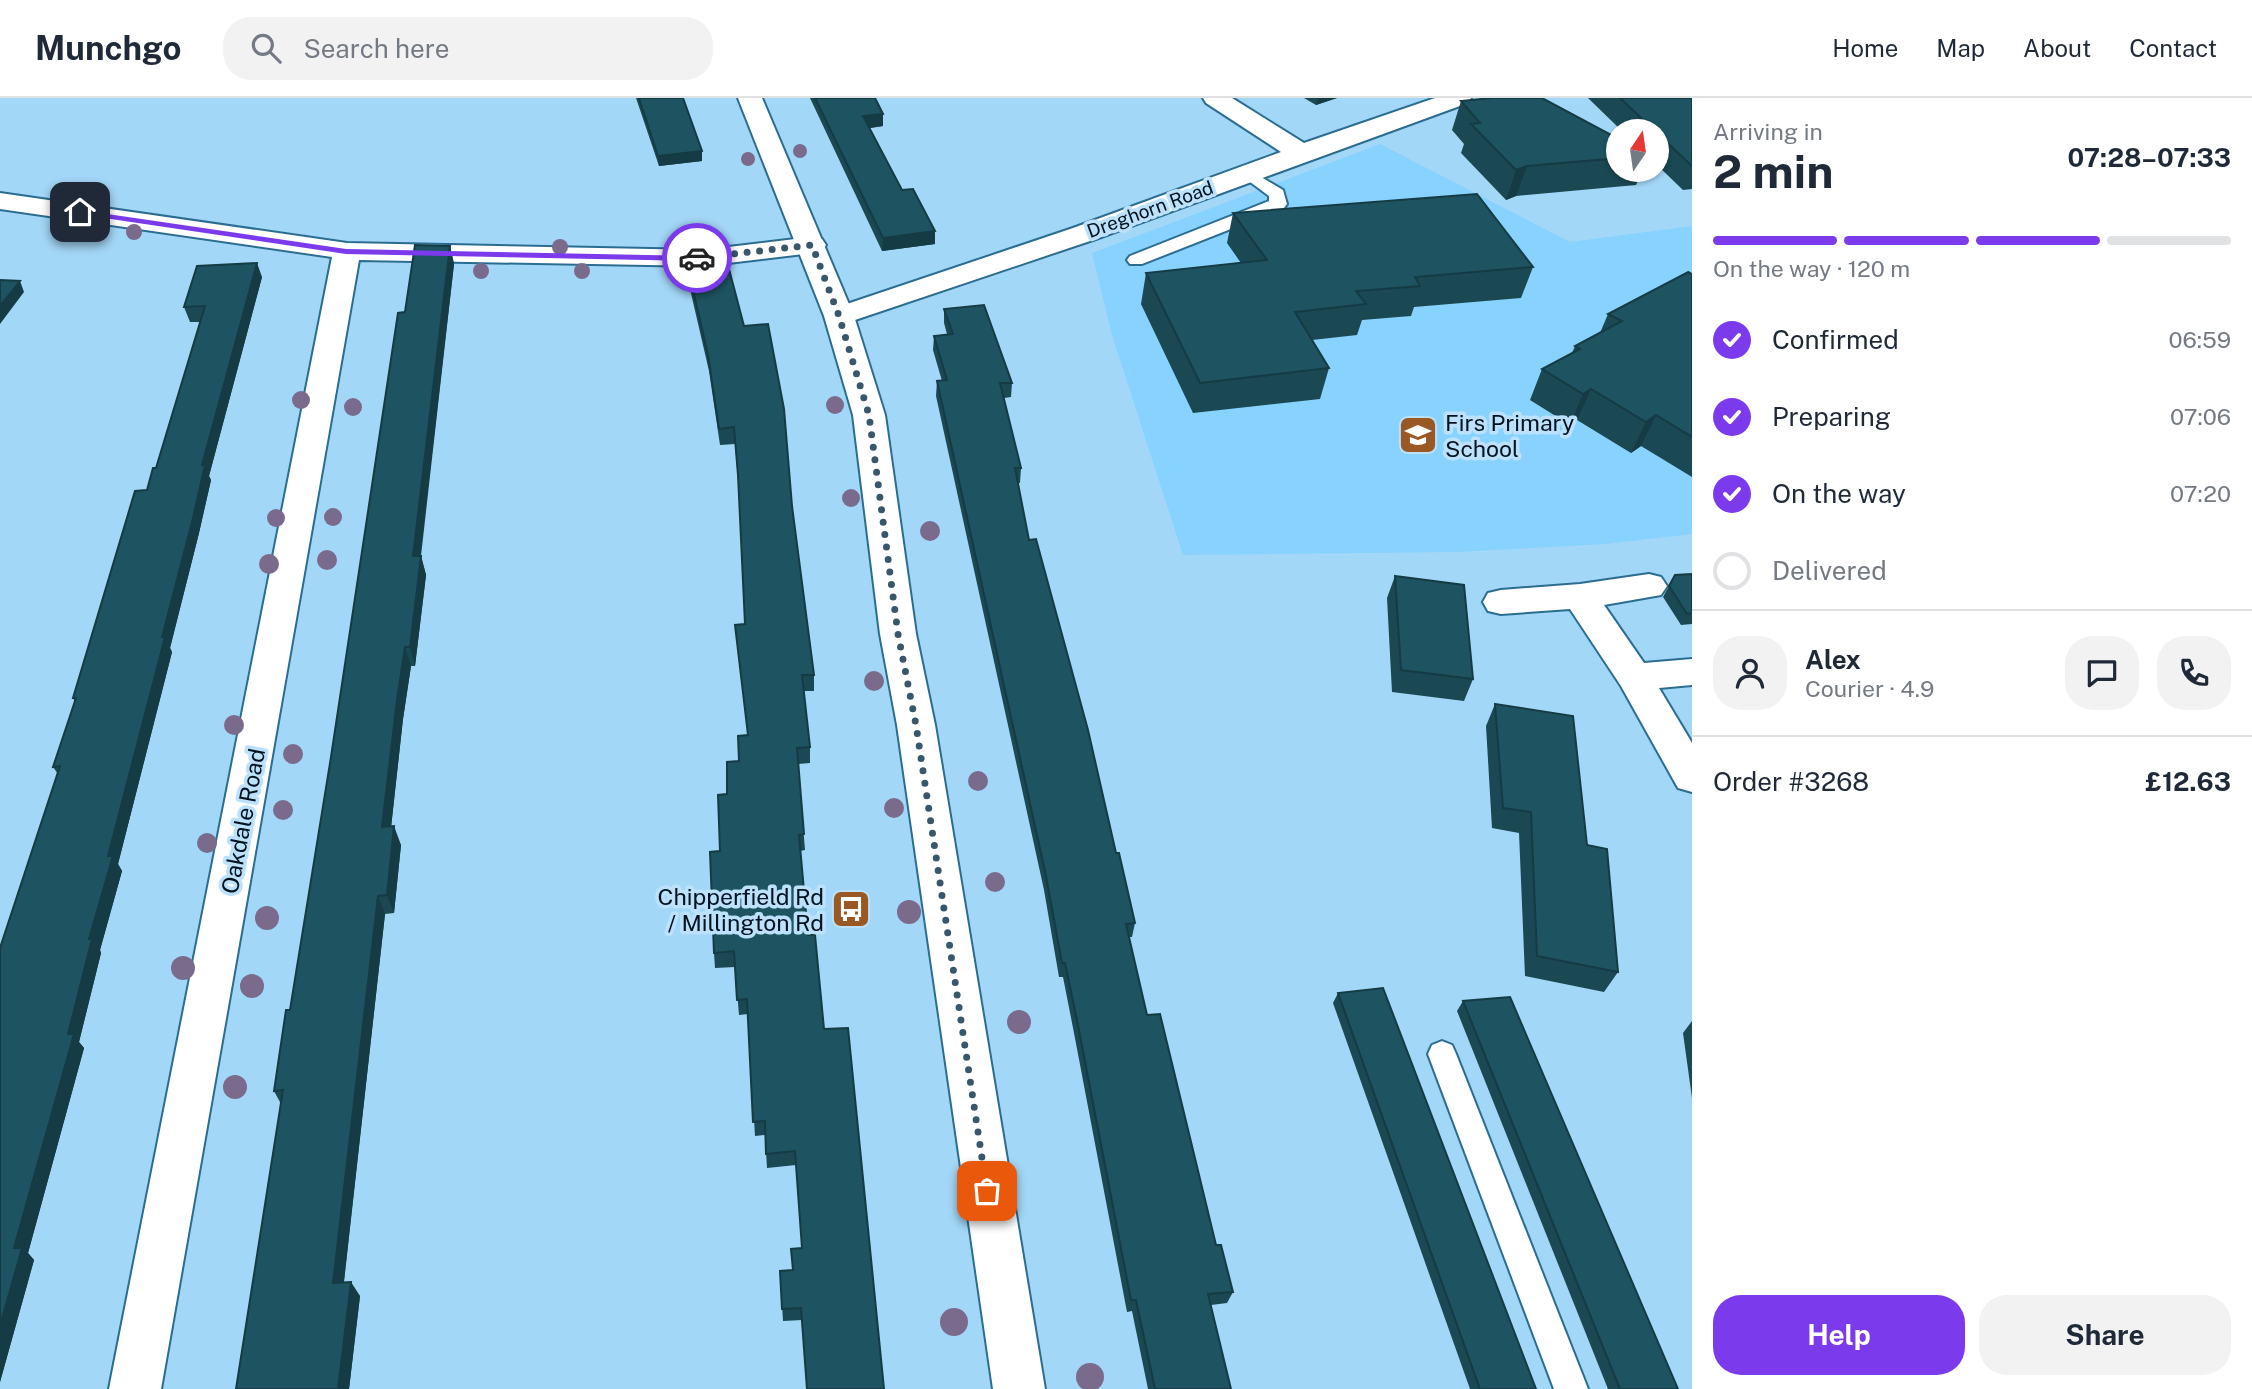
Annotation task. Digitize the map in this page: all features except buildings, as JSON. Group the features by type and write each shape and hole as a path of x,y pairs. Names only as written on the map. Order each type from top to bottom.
{"street":[{"path":"750,98 839,316 869,415 898,634 916,725 1019,1389"},
{"path":"1215,98 1301,153"},
{"path":"1390,98 1415,113"},
{"name":"Dreghorn Road","path":"839,316 1083,234 1459,98"},
{"path":"0,201 346,251 703,258 812,245"},
{"name":"Oakdale Road","path":"135,1389 346,251"},
{"path":"1501,602 1580,596 1649,586"},
{"path":"1580,596 1634,677 1692,776"},
{"path":"1634,677 1692,672"}],"lane":[{"path":"1136,260 1278,204 1277,194 1246,173"},
{"path":"1442,1054 1571,1389"}],"shaded area":[{"name":"Firs Primary School","path":"1380,144 1570,242 1692,226 1692,534 1605,544 1458,552 1183,555 1112,335 1092,253"}],"way so far":[{"path":"697,258 812,245 839,316 869,415 898,634 916,725 987,1191"}],"place":[{"name":"Firs Primary School","path":"1418,435"},
{"name":"Chipperfield Rd / Millington Rd","path":"851,909"}],"route":[{"path":"80,212 346,251 697,258"}]}
